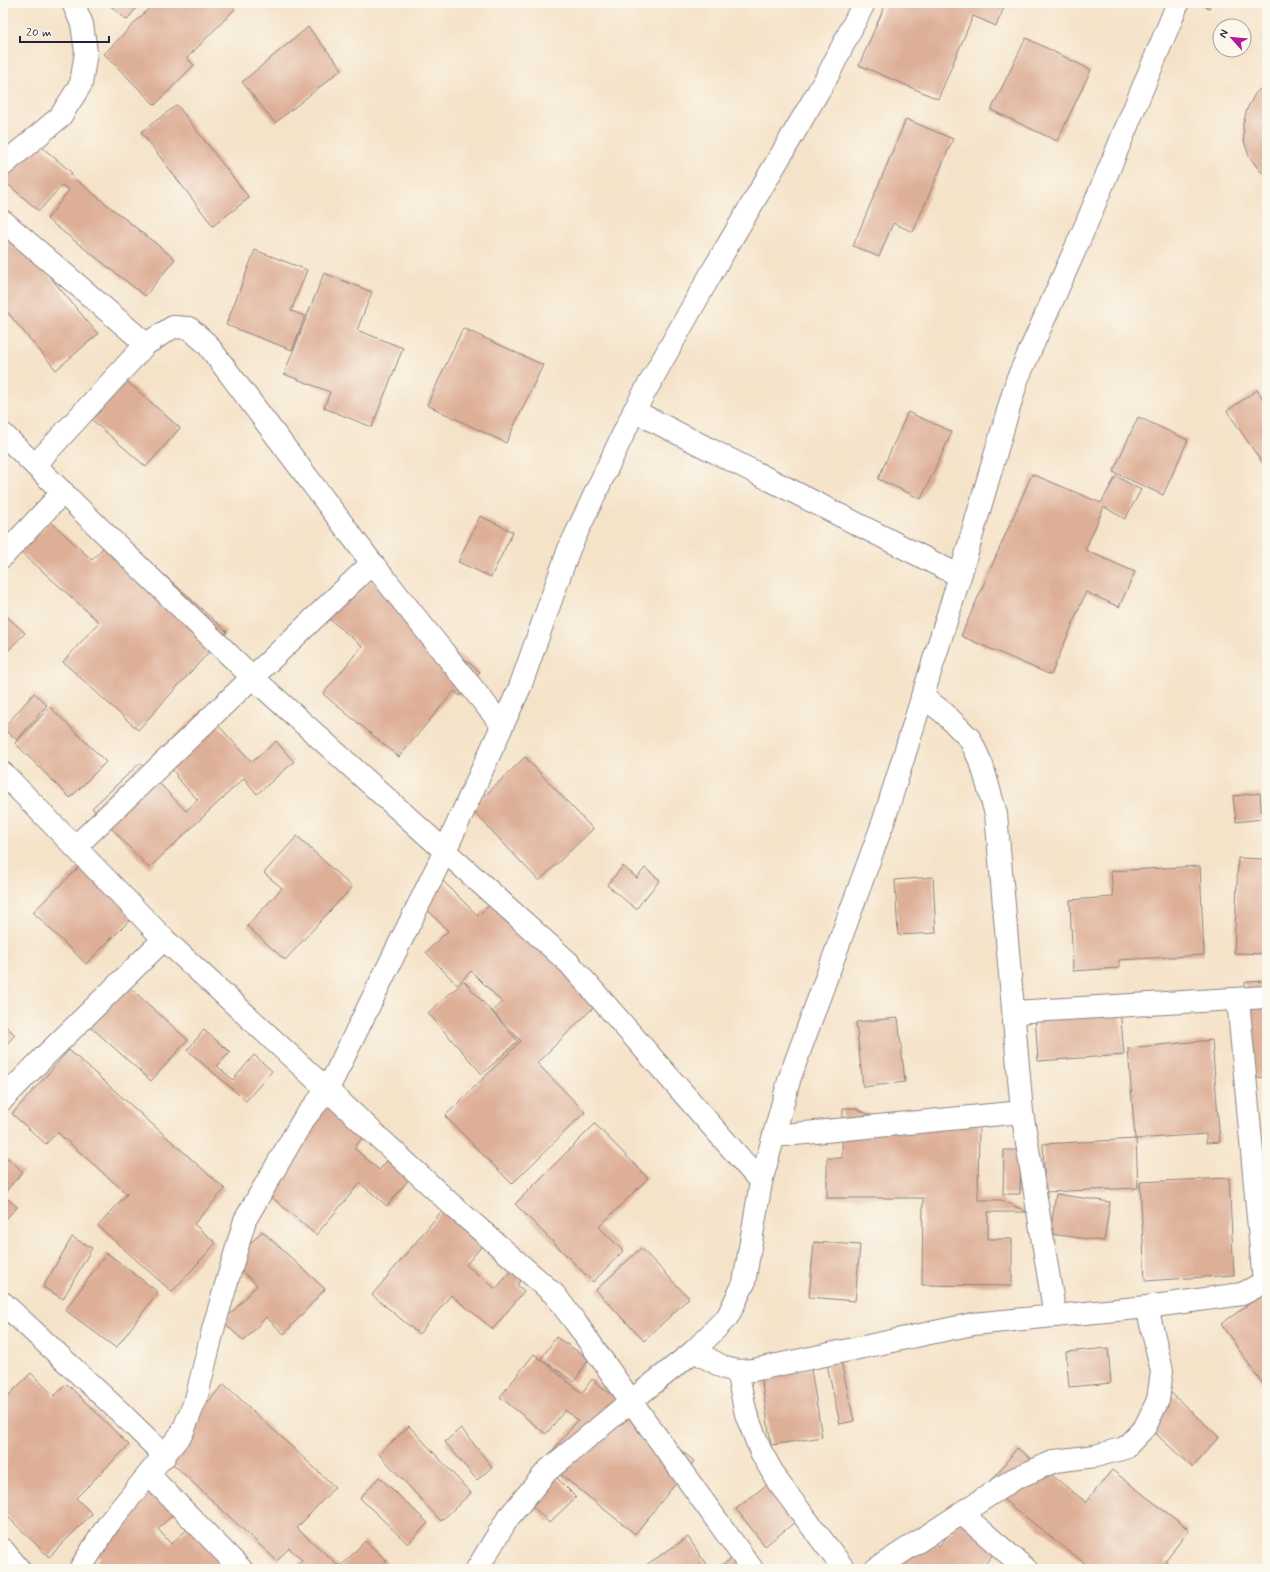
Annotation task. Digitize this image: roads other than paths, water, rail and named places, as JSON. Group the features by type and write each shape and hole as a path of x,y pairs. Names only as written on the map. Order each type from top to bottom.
{"street":[{"path":"3,165 60,117 81,84 86,52 82,24 73,3"},
{"path":"80,1569 109,1523 165,1456 182,1433 196,1399 214,1326 245,1220 303,1120 328,1089 445,851 520,687 569,549 634,411 712,272 828,75 864,3"},
{"path":"477,1569 508,1518 547,1472 631,1401 694,1351 728,1316 744,1283 761,1182 790,1077 884,820 960,576 1017,380 1085,227 1178,3"},
{"path":"3,220 146,344"},
{"path":"35,466 146,344 173,327 189,328 207,344 372,563 502,725"},
{"path":"634,411 960,576"},
{"path":"3,434 252,677 569,963 761,1182"},
{"path":"3,556 63,492"},
{"path":"75,847 372,563"},
{"path":"922,696 944,713 970,739 982,765 996,814 1022,1112 1055,1316"},
{"path":"3,773 164,939 453,1206 554,1294 576,1322 752,1569"},
{"path":"3,1099 164,939"},
{"path":"1014,1012 1267,997"},
{"path":"694,1351 725,1368 737,1371 753,1370 973,1324 1147,1307 1242,1294 1266,1282 1238,999"},
{"path":"774,1136 1022,1112"},
{"path":"3,1303 165,1456"},
{"path":"876,1569 1014,1479 1055,1462 1095,1456 1125,1448 1145,1427 1158,1400 1162,1371 1147,1307"},
{"path":"737,1371 746,1414 761,1452 778,1482 844,1569"},
{"path":"149,1475 241,1569"},
{"path":"961,1514 1026,1569"},
{"path":"3,1550 19,1569"}]}
